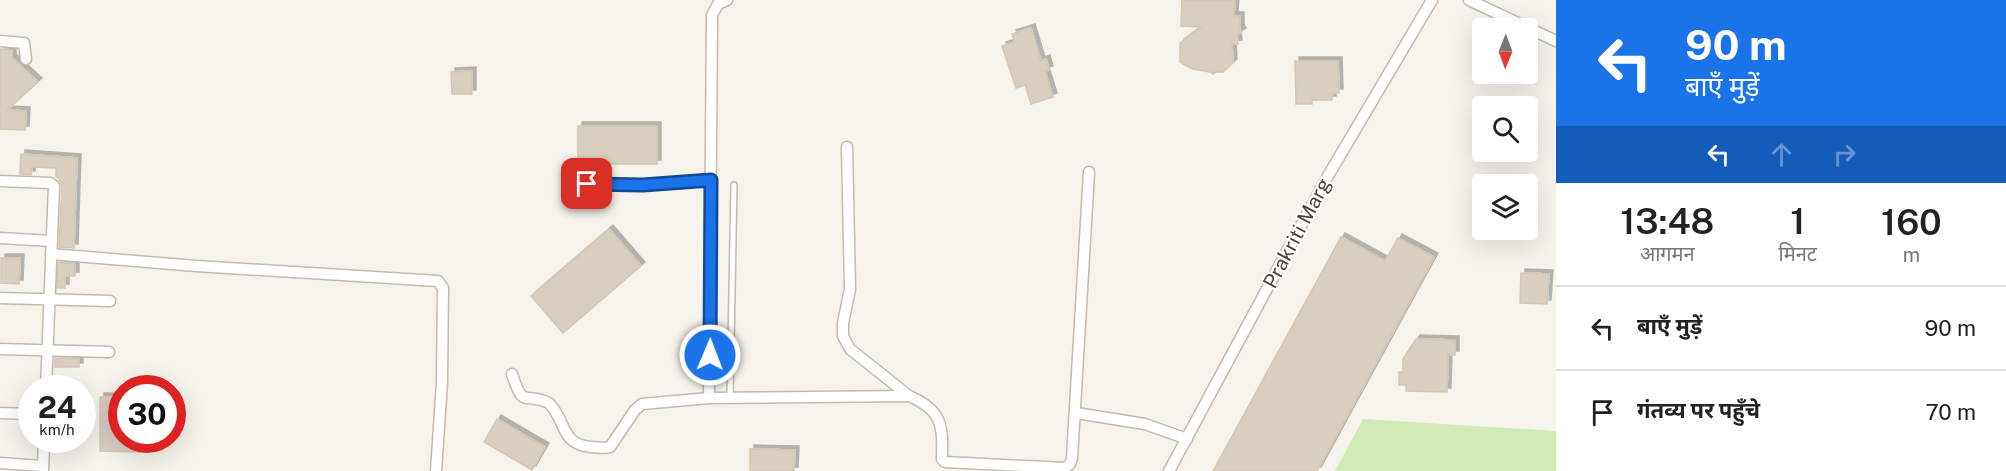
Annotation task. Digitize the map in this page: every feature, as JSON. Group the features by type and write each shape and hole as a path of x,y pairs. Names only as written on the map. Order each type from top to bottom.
{"street":[{"path":"709,398 712,15 718,4 727,0"},
{"name":"Prakriti Marg","path":"1169,471 1325,181 1432,0"},
{"path":"1469,0 1556,41"},
{"path":"0,40 24,43 26,59"},
{"path":"847,147 850,289 843,323 843,336 850,349 909,396 932,409 939,417 942,459 945,462 1065,468 1070,464 1076,413 1089,172"},
{"path":"0,181 53,185 46,375"},
{"path":"0,238 51,241"},
{"path":"51,254 438,281 443,288 443,332 436,471"},
{"path":"0,298 110,301"},
{"path":"0,349 109,352"},
{"path":"512,374 519,393 525,399 549,403 556,411 570,440 574,444 583,446 610,447 635,410 642,404 709,398 909,396"},
{"path":"0,413 18,414"},
{"path":"1076,413 1145,424 1187,439"},
{"path":"0,463 43,468 44,453"}],"lane":[{"path":"587,184 643,185 711,180"},
{"path":"730,398 734,185"}],"green space":[{"path":"1363,419 1556,431 1556,471 1335,471"}],"building":[{"path":"1182,0 1235,0 1234,16 1240,16 1242,32 1237,35 1238,44 1232,44 1233,63 1223,72 1213,74 1192,69 1180,62 1180,43 1201,27 1181,26"},
{"path":"1031,28 1041,61 1046,59 1049,70 1045,71 1053,97 1031,104 1025,85 1016,88 1002,46 1015,42 1012,34"},
{"path":"0,49 12,50 12,58 38,82 7,110 26,111 25,130 0,129"},
{"path":"1295,61 1338,61 1339,93 1332,93 1332,100 1312,100 1312,104 1296,104"},
{"path":"472,71 472,94 452,94 451,72"},
{"path":"578,126 657,126 657,164 578,164"},
{"path":"21,154 77,158 74,248 59,247 62,186 56,177 56,168 32,167 31,175 20,174"},
{"path":"609,229 641,266 563,333 531,296"},
{"path":"1341,237 1385,261 1398,238 1434,257 1317,471 1213,471"},
{"path":"1,258 20,258 19,284 1,283"},
{"path":"58,262 75,264 75,276 65,276 65,288 57,288"},
{"path":"1521,273 1549,274 1547,304 1520,303"},
{"path":"1416,339 1455,340 1455,355 1448,355 1447,392 1406,391 1406,385 1399,385 1399,372 1403,372 1403,359"},
{"path":"55,358 79,359 79,367 55,367"},
{"path":"100,397 108,397 108,451 100,451"},
{"path":"497,419 545,447 532,470 484,442"},
{"path":"750,449 795,450 794,471 750,471"}],"route":[{"path":"587,184 643,185 711,180 710,355"}]}
